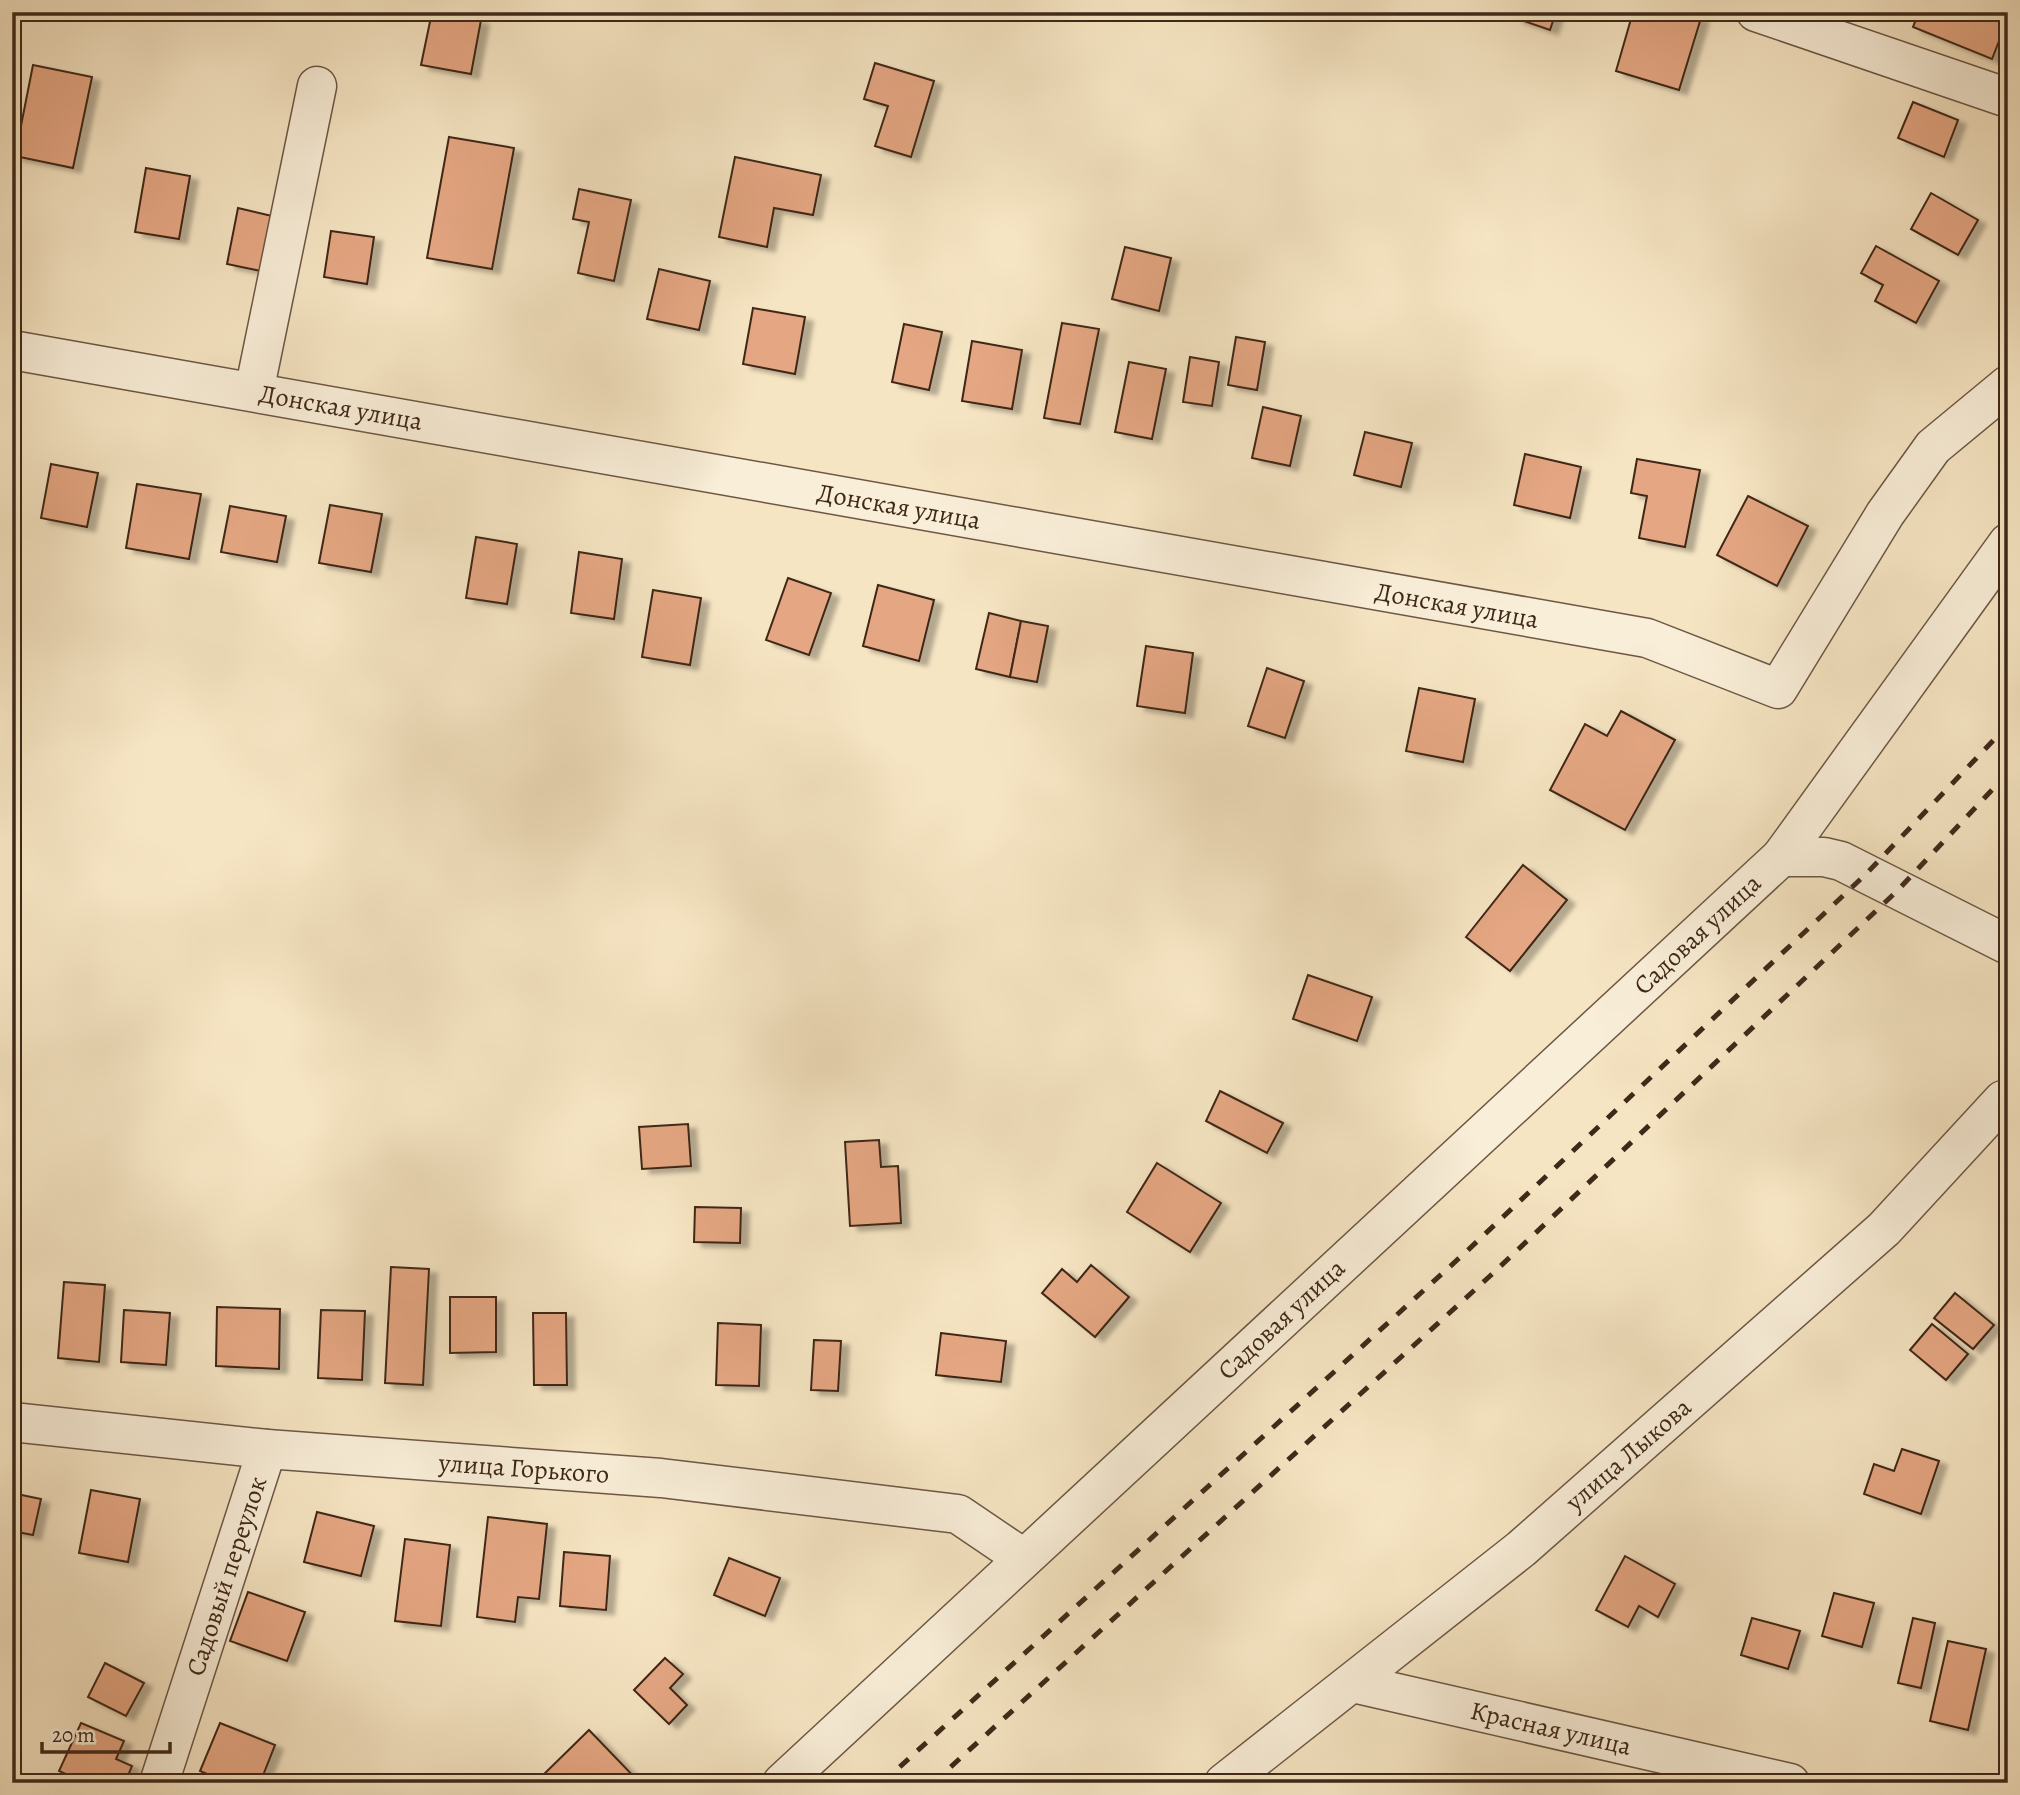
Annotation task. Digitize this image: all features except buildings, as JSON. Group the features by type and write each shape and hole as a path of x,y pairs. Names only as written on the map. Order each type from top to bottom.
{"street":[{"path":"1756,12 2008,98"},
{"path":"254,392 317,86"},
{"name":"Донская улица","path":"12,350 1647,638 1778,689 1885,514 1933,447 2008,384"},
{"name":"Садовая улица","path":"782,1783 1781,857 2008,543"},
{"name":"Садовая улица","path":"1781,857 1824,857 1841,861 2008,945"},
{"name":"улица Лыкова","path":"1224,1783 1521,1549 1884,1229 2003,1100 2008,1099"},
{"name":"улица Горького","path":"12,1422 267,1449 661,1478 958,1514 1023,1558"},
{"name":"Садовый переулок","path":"159,1783 267,1449"},
{"name":"Красная улица","path":"1353,1683 1790,1783"}],"railway":[{"path":"882,1783 1467,1251 1866,874 2008,725"},
{"path":"933,1783 1490,1276 1897,891 2008,773"}]}
